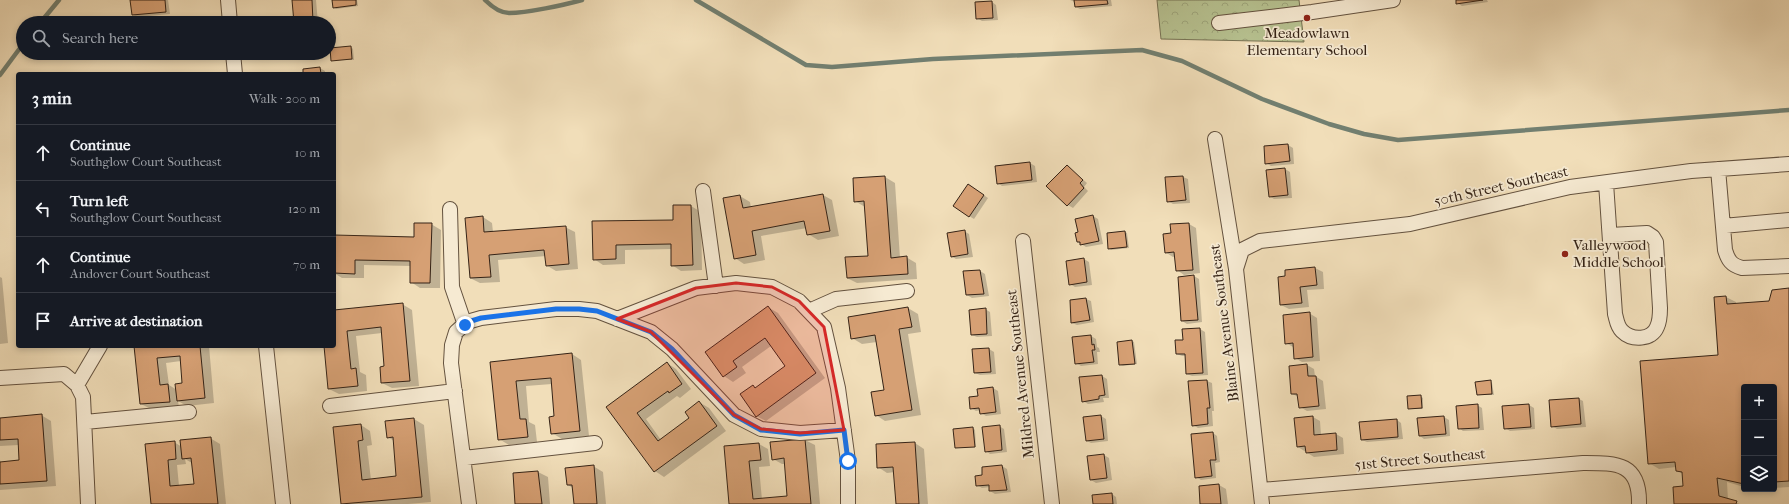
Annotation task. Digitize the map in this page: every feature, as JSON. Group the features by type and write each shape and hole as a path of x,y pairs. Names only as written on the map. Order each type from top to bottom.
{"street":[{"path":"228,0 229,16"},
{"path":"1219,23 1312,12 1393,0"},
{"path":"234,60 235,72"},
{"name":"Blaine Avenue Southeast","path":"1215,139 1236,269 1262,504"},
{"name":"50th Street Southeast","path":"1236,269 1242,250 1260,241 1410,224 1570,187 1691,171 1789,164"},
{"path":"1718,169 1725,250 1728,260 1735,266 1742,268 1789,266"},
{"path":"1606,182 1610,236 1618,325 1623,332 1630,337 1641,338 1649,335 1657,328 1659,318 1660,308 1656,242 1654,237 1647,233 1610,236"},
{"path":"703,192 716,286"},
{"path":"450,209 452,287 465,325"},
{"path":"1723,226 1789,220"},
{"name":"Mildred Avenue Southeast","path":"1023,241 1052,504"},
{"path":"617,319 696,288 736,283 772,287 799,301 824,327 838,388 844,430 848,461 848,504"},
{"path":"809,311 836,299 907,291"},
{"path":"469,504 451,364 452,345 456,332 468,322 481,318 556,309 597,311 651,332 672,349 734,415 761,430 800,434 844,430"},
{"path":"77,385 99,348"},
{"path":"266,348 283,504"},
{"path":"0,378 64,374 77,385 83,397 88,504"},
{"path":"330,406 455,392"},
{"path":"85,422 189,412"},
{"path":"464,458 595,444"},
{"name":"51st Street Southeast","path":"1261,490 1582,463 1613,463 1632,474 1638,487 1639,504"}],"highlighted area":[{"path":"736,283 772,287 799,301 824,327 844,430 800,433 761,429 734,415 651,332 617,319 696,288"}],"green space":[{"path":"1157,0 1299,0 1304,42 1161,39"}],"building":[{"path":"130,0 165,0 166,12 132,15"},
{"path":"292,0 312,0 313,16 293,16"},
{"path":"332,0 356,0 356,5 333,8"},
{"path":"1074,0 1107,0 1108,4 1075,7"},
{"path":"1456,0 1483,0 1456,4"},
{"path":"992,1 993,18 976,19 975,2"},
{"path":"351,46 352,59 331,61 336,60 336,47"},
{"path":"320,67 321,72 303,72 303,69"},
{"path":"1288,144 1290,161 1265,164 1264,146"},
{"path":"1030,162 1032,180 997,184 995,166"},
{"path":"1067,165 1083,180 1080,183 1084,188 1067,206 1046,186"},
{"path":"1285,168 1288,195 1269,197 1266,170"},
{"path":"885,176 891,258 907,256 908,274 847,278 845,257 868,256 864,201 854,202 853,178"},
{"path":"1183,176 1186,200 1167,202 1165,177"},
{"path":"968,184 984,195 969,217 953,206"},
{"path":"823,194 830,231 807,235 804,221 752,231 756,255 734,259 723,198 740,195 743,208"},
{"path":"673,205 691,205 693,265 671,266 671,244 616,245 616,259 593,260 592,221 673,220"},
{"path":"1093,215 1099,241 1080,245 1080,242 1077,242 1075,233 1078,232 1075,219"},
{"path":"483,216 484,232 566,226 569,264 546,266 544,250 489,255 491,277 470,278 465,218"},
{"path":"414,223 432,223 430,283 410,283 410,261 355,260 355,274 336,273 336,235 414,237"},
{"path":"1189,223 1193,270 1176,271 1174,252 1165,253 1163,234 1171,233 1170,224"},
{"path":"965,230 968,254 951,257 947,233"},
{"path":"1125,231 1127,247 1108,249 1107,233"},
{"path":"1084,258 1087,282 1069,285 1066,261"},
{"path":"1315,267 1317,285 1300,287 1302,303 1280,305 1278,277 1285,276 1285,270"},
{"path":"980,270 984,294 966,295 963,271"},
{"path":"1194,275 1198,320 1181,321 1178,277"},
{"path":"1789,288 1789,481 1777,482 1777,384 1741,384 1741,483 1717,478 1719,496 1737,501 1736,504 1674,504 1673,487 1683,486 1682,472 1676,471 1675,462 1648,464 1640,361 1718,355 1714,297 1726,296 1727,304 1769,301 1772,290"},
{"path":"1086,298 1090,320 1071,323 1070,300"},
{"path":"403,303 410,381 381,383 380,367 384,366 381,327 347,331 351,369 356,368 358,386 328,389 324,348 336,348 336,310"},
{"path":"768,306 816,373 756,417 740,394 753,385 755,388 785,366 765,338 733,361 737,367 723,377 705,352"},
{"path":"908,307 912,327 899,329 912,410 875,416 871,392 884,390 875,335 851,339 848,317"},
{"path":"986,308 987,334 971,335 969,310"},
{"path":"1310,312 1313,357 1294,359 1293,343 1285,344 1283,315"},
{"path":"1200,328 1203,373 1186,374 1185,354 1176,354 1175,340 1183,340 1182,329"},
{"path":"1091,335 1092,345 1094,344 1095,350 1092,350 1094,362 1075,364 1072,337"},
{"path":"1132,340 1135,364 1119,365 1117,342"},
{"path":"134,348 200,348 205,398 177,401 175,384 182,383 180,356 157,358 160,385 168,384 170,402 140,404"},
{"path":"989,348 991,372 974,373 972,349"},
{"path":"572,353 580,431 551,434 549,417 554,416 551,378 516,381 520,419 526,419 528,437 498,440 490,362"},
{"path":"667,362 682,384 669,393 668,391 637,413 658,441 689,418 685,412 699,401 717,426 654,472 606,407"},
{"path":"1307,364 1308,376 1316,376 1319,406 1299,408 1297,394 1291,394 1289,366"},
{"path":"1102,375 1105,395 1099,396 1099,399 1082,402 1079,377"},
{"path":"1207,380 1210,408 1207,408 1208,424 1192,426 1188,381"},
{"path":"1491,380 1492,394 1477,395 1475,382"},
{"path":"993,387 996,412 980,414 979,408 970,409 969,397 978,396 977,389"},
{"path":"1421,395 1422,408 1408,409 1407,396"},
{"path":"1579,398 1581,424 1551,427 1549,400"},
{"path":"1478,404 1479,428 1458,429 1456,406"},
{"path":"1529,404 1531,427 1504,429 1502,406"},
{"path":"42,414 47,481 0,484 0,462 19,460 18,439 0,440 0,418"},
{"path":"1101,415 1104,439 1086,441 1083,417"},
{"path":"1313,416 1314,435 1336,433 1337,450 1306,453 1305,446 1297,447 1294,418"},
{"path":"1444,416 1446,434 1419,436 1417,418"},
{"path":"414,418 422,497 341,504 333,427 361,424 363,440 358,441 362,480 396,476 393,437 387,438 385,421"},
{"path":"1397,419 1398,437 1361,440 1359,422"},
{"path":"1000,425 1002,450 985,452 982,427"},
{"path":"973,427 975,447 955,448 953,429"},
{"path":"1213,432 1216,460 1210,460 1212,476 1195,478 1191,434"},
{"path":"211,437 218,504 151,504 145,444 175,441 176,459 168,460 170,486 194,484 191,458 182,459 180,440"},
{"path":"805,439 811,504 729,504 724,446 759,443 761,460 749,461 753,499 787,496 784,458 772,460 770,442"},
{"path":"915,442 919,504 896,504 893,467 877,468 876,444"},
{"path":"1104,454 1107,478 1090,480 1087,456"},
{"path":"594,465 597,504 574,504 572,485 567,485 565,468"},
{"path":"1002,465 1007,490 989,491 989,485 976,486 975,476 982,475 982,467"},
{"path":"538,471 542,504 515,504 513,473"},
{"path":"1219,484 1221,504 1200,504 1199,486"},
{"path":"1112,493 1113,504 1093,504 1092,495"}],"waterway":[{"path":"46,16 59,0"},
{"path":"485,0 493,7 506,13 535,10 582,0"},
{"path":"696,0 806,65 832,67 933,59 1142,50 1182,61 1262,99 1329,124 1364,134 1398,140 1789,110"},
{"path":"0,75 16,53"}],"place":[{"name":"Meadowlawn Elementary School","path":"1307,18"},
{"name":"Valleywood Middle School","path":"1565,254"}],"route":[{"path":"465,325 468,322 481,318 556,309 597,311 651,332 672,349 734,415 761,430 800,434 844,430 848,461"}]}
